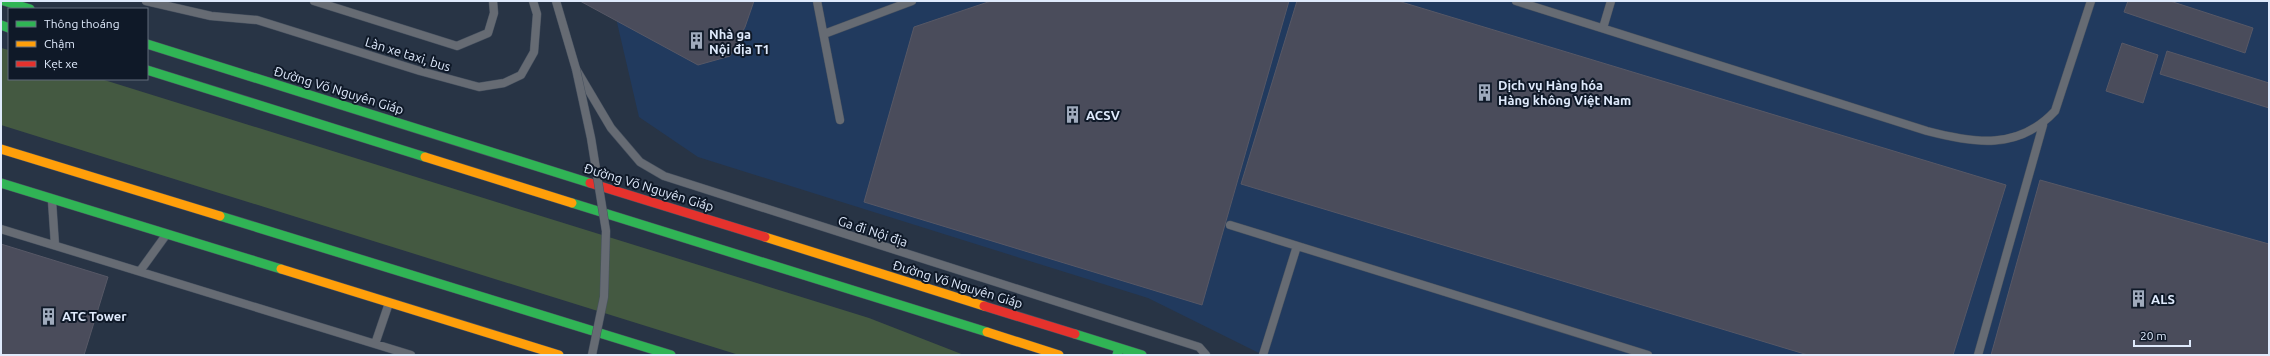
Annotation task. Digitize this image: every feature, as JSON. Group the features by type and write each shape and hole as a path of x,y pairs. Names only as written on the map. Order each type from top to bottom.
{"main road":[{"path":"4,1 27,8"},
{"name":"Đường Võ Nguyên Giáp","path":"148,44 893,277 1118,351 1142,355"},
{"path":"148,70 1059,355"},
{"path":"1,149 671,355"},
{"path":"1,183 559,355"},
{"path":"893,277 910,308"}],"lane":[{"name":"Làn xe taxi, bus","path":"146,1 211,16 257,20 420,71 479,87 504,83 521,75 534,52 537,14 533,1"},
{"path":"314,1 457,46 488,33 494,13 493,1"},
{"name":"Ga đi Nội địa","path":"556,1 576,69 591,138 606,231 604,297 592,355"},
{"path":"817,1 840,120"},
{"path":"824,34 912,1"},
{"path":"1516,1 1960,140 1990,142 2021,135 2042,125 2055,112 2091,1"},
{"path":"1603,28 1611,1"},
{"name":"Ga đi Nội địa","path":"576,69 611,128 624,145 640,162 664,176 1199,347 1206,355"},
{"path":"1978,355 2042,125"},
{"path":"52,198 55,245"},
{"path":"1230,225 1648,355"},
{"path":"1,229 411,355"},
{"path":"140,272 166,235"},
{"path":"1263,355 1297,246"},
{"path":"375,344 389,303"}],"shaded area":[{"path":"612,1 2269,1 2269,355 1263,355 1148,298 698,157 639,117"}],"green space":[{"path":"1,48 8,50 8,80 104,80 869,318 964,355 739,355 1,125"}],"building":[{"name":"Nhà ga Nội địa T1","path":"580,1 754,1 745,27 730,56 698,65"},
{"name":"ACSV","path":"991,1 1289,1 1202,305 864,202 914,27"},
{"name":"Dịch vụ Hàng hóa Hàng không Việt Nam","path":"1297,1 1398,1 2006,185 1953,355 1808,355 1241,184"},
{"path":"2128,1 2170,1 2253,28 2245,53 2124,12"},
{"path":"2122,43 2158,55 2143,103 2106,91"},
{"path":"2167,51 2269,83 2269,108 2160,74"},
{"name":"ALS","path":"2040,180 2269,244 2269,355 1991,355"},
{"name":"ATC Tower","path":"1,244 108,277 84,355 1,355"}],"traffic: fast":[{"path":"4,1 27,8"},
{"path":"1,25 8,28"},
{"path":"148,44 590,183"},
{"path":"148,70 425,157"},
{"path":"1,183 281,269"},
{"path":"572,203 987,332"},
{"path":"220,216 671,355"},
{"path":"1075,334 1142,355"},
{"path":"1117,355 1119,348"}],"traffic: slow":[{"path":"1,149 220,216"},
{"path":"425,157 572,203"},
{"path":"765,237 984,306"},
{"path":"281,269 559,355"},
{"path":"987,332 1059,355"}],"traffic: jam":[{"path":"590,183 765,237"},
{"path":"984,306 1075,334"}],"place":[{"name":"Nhà ga Nội địa T1","path":"696,41"},
{"name":"Dịch vụ Hàng hóa Hàng không Việt Nam","path":"1485,92"},
{"name":"ACSV","path":"1073,115"},
{"name":"ALS","path":"2138,299"},
{"name":"ATC Tower","path":"49,316"}]}
